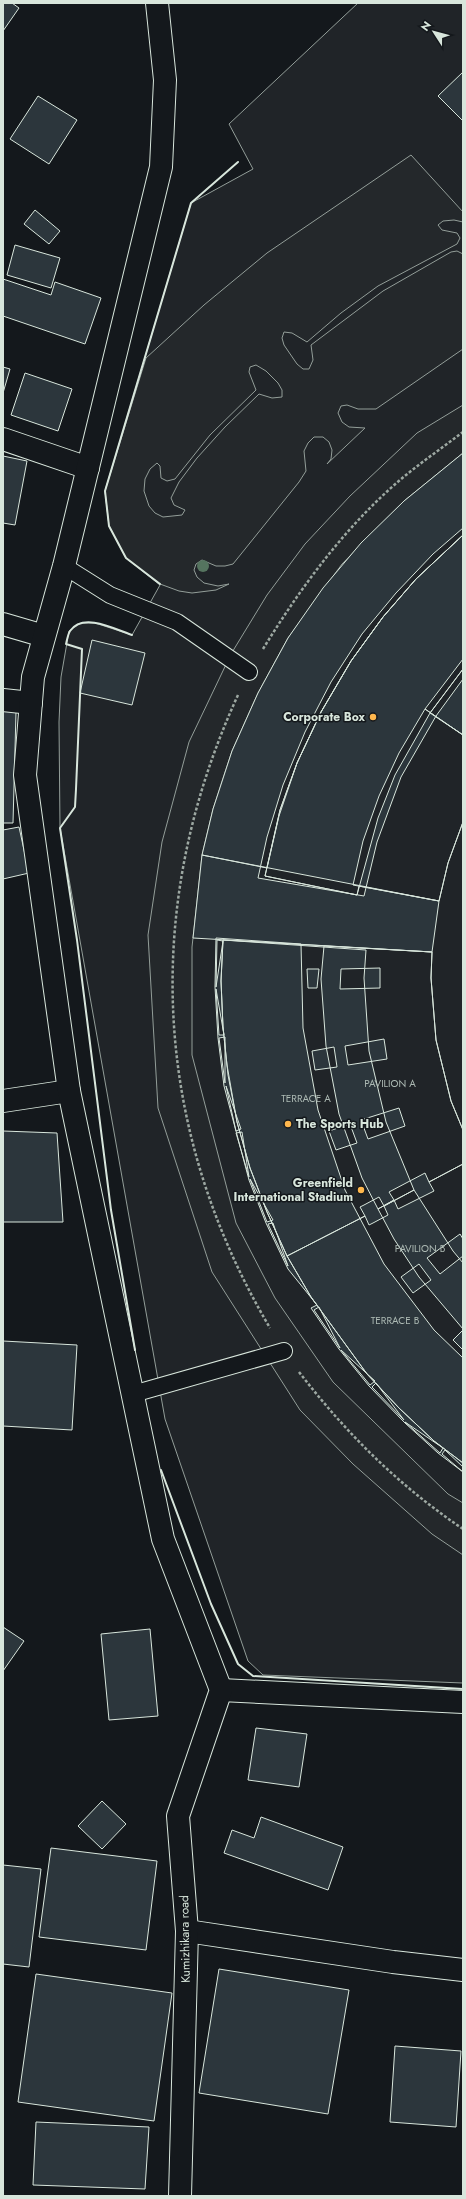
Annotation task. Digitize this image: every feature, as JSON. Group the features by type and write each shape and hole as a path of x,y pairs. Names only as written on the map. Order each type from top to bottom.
{"street":[{"path":"157,3 165,80 161,167 64,566 33,677 25,775 69,1091 163,1539 220,1690 463,1702"},
{"path":"3,440 88,468"},
{"path":"3,624 44,636"},
{"path":"3,700 31,704"},
{"path":"3,1101 69,1091"},
{"name":"Kumizhikara road","path":"180,2196 187,1931 178,1816 220,1690"},
{"path":"187,1931 394,1962 463,1970"}],"lane":[{"path":"64,566 110,595 177,622 249,672"},
{"path":"133,1394 284,1351"}],"path":[{"path":"463,432 400,480 342,538 292,602 249,672 219,736 193,820 181,874 173,946 173,1017 180,1088 195,1157 218,1225 247,1289 284,1351 327,1408 377,1461 431,1508 463,1529"}],"shaded area":[{"name":"The Sports Hub","path":"358,3 463,3 463,1683 263,1675 248,1661 165,1419 60,828 59,722 61,677 69,631 81,623 95,623 132,635 160,585 126,558 109,526 105,491 191,203 253,169 229,124"},
{"path":"411,155 463,212 463,222 454,220 443,221 438,225 442,230 457,233 460,238 457,244 378,286 341,313 307,342 292,333 284,332 282,338 284,345 297,364 303,369 309,369 313,360 311,345 383,291 451,252 457,251 463,254 463,349 376,409 358,409 347,405 341,406 338,413 342,422 349,427 365,428 327,464 331,459 332,450 329,442 323,437 314,437 308,443 304,451 306,471 299,482 233,564 216,566 202,560 196,564 194,570 197,577 204,583 218,586 229,584 216,590 192,593 179,591 160,584 126,558 109,526 105,491 146,358 204,305 267,253","holes":["256,365 266,371 278,383 282,390 282,397 272,398 259,394 225,427 197,458 179,482 171,498 174,505 185,510 182,515 163,517 155,513 149,506 144,491 145,479 150,469 157,463 160,466 161,478 167,481 175,479 210,435 256,390 249,372 250,367"]},
{"path":"463,405 463,453 404,501 342,564 288,638 258,693 232,751 213,809 202,855 192,947 192,1055 236,1223 275,1298 333,1382 448,1494 463,1503 463,1555 432,1534 353,1464 300,1410 212,1272 158,1108 148,935 162,842 189,742 231,654 267,595 305,544 350,496 417,433"}],"building":[{"path":"3,3 12,3 19,8 3,31"},
{"path":"463,72 463,121 438,96"},
{"path":"38,96 77,120 49,164 10,139"},
{"path":"35,210 60,231 49,244 24,224"},
{"path":"15,245 60,258 51,288 7,275"},
{"path":"3,279 51,295 55,282 101,298 85,344 3,316"},
{"path":"3,367 10,369 3,393"},
{"path":"25,373 72,389 58,431 11,415"},
{"path":"463,453 463,535 416,579 383,617 351,661 321,712 297,763 279,816 267,868 202,855 213,809 232,751 258,693 288,638 323,588 361,543 404,501"},
{"path":"3,456 27,461 15,525 3,523"},
{"name":"Corporate Box","path":"463,528 463,679 436,716 401,777 377,842 364,896 258,878 267,837 283,785 305,732 331,682 362,634 396,593 433,554"},
{"name":"Corporate Box","path":"463,535 463,669 430,713 395,775 378,818 357,895 265,876 280,810 297,763 321,712 351,661 383,617 416,579"},
{"name":"Corporate Box","path":"463,535 463,669 430,713 463,735 463,822 448,863 439,901 359,886 357,895 265,876 280,810 297,763 321,712 351,661 383,617 416,579"},
{"path":"92,640 145,653 132,705 80,693"},
{"path":"463,659 463,735 425,709"},
{"path":"425,709 463,735 463,822 448,863 439,901 353,885 363,841 379,796 399,753"},
{"path":"3,711 16,712 13,823 3,823"},
{"path":"19,827 29,873 3,879 3,830"},
{"path":"202,855 439,901 432,952 193,938"},
{"path":"216,938 301,944 303,1028 318,1110 345,1190 384,1264 434,1330 463,1358 463,1467 445,1450 442,1454 463,1472 438,1453 405,1423 369,1386 339,1349 311,1308 317,1305 288,1269 266,1223 249,1180 241,1150 249,1177 242,1132 236,1133 224,1086 218,1038 215,987","holes":["217,940 223,941 216,987","216,989 224,1035 219,1035","225,1037 225,1083 219,1038","226,1086 241,1129 236,1131","250,1179 273,1220 267,1222","273,1223 288,1266 268,1224","319,1307 340,1348 314,1310","341,1350 375,1381 370,1385","376,1383 404,1420 372,1387","405,1422 443,1448 440,1453"]},
{"path":"223,940 366,950 364,978 369,1051 386,1122 414,1190 384,1206 379,1197 360,1207 365,1216 287,1256 267,1212 250,1168 237,1122 227,1065 223,1027 221,981","holes":["307,969 319,969 317,988 308,988","334,1047 337,1067 315,1070 312,1051","350,1124 357,1143 336,1150 329,1131"]},
{"name":"Greenfield International Stadium","path":"223,940 432,952 431,978 436,1040 451,1101 463,1130 463,1463 434,1441 399,1408 367,1374 311,1297 287,1256 267,1212 250,1168 237,1122 228,1075 223,1027 221,981"},
{"path":"324,946 432,952 431,978 436,1040 451,1101 463,1130 463,1164 429,1182 425,1173 389,1192 394,1200 378,1209 362,1178 339,1114 326,1046 321,979","holes":["380,968 380,988 340,989 341,969","384,1039 387,1059 348,1065 345,1046","399,1108 405,1126 368,1139 361,1120"]},
{"path":"3,1131 57,1133 63,1222 3,1222"},
{"path":"463,1164 463,1239 460,1234 427,1258 440,1274 463,1256 463,1329 419,1277 394,1239 378,1209 394,1200 398,1209 434,1191 429,1182"},
{"path":"414,1190 453,1251 463,1263 463,1330 453,1340 463,1350 463,1463 434,1441 399,1408 367,1374 311,1297 287,1256 365,1216 369,1225 373,1223 388,1215 384,1206","holes":["419,1264 431,1280 413,1293 401,1277"]},
{"path":"3,1341 77,1345 72,1430 3,1426"},
{"path":"3,1627 24,1641 3,1671"},
{"path":"150,1629 158,1716 109,1720 101,1634"},
{"path":"256,1728 307,1734 299,1787 248,1780"},
{"path":"102,1801 126,1824 102,1849 78,1826"},
{"path":"261,1817 343,1847 328,1890 224,1853 232,1830 254,1838"},
{"path":"51,1848 157,1861 146,1950 39,1937"},
{"path":"3,1865 41,1869 29,1967 3,1964"},
{"path":"219,1969 349,1990 328,2114 199,2093"},
{"path":"36,1974 172,1993 154,2121 18,2102"},
{"path":"395,2046 461,2051 456,2127 390,2122"},
{"path":"36,2122 149,2127 145,2189 33,2185"}],"wall":[{"path":"160,584 126,558 109,526 105,491 191,203 238,162"},
{"path":"132,635 108,626 91,622 76,625 70,631 66,644 82,649 76,789 75,807 60,828 77,940 111,1210 135,1350"},
{"path":"161,1470 211,1604 238,1664 253,1676 463,1689"}],"place":[{"name":"Corporate Box","path":"373,717"},
{"name":"The Sports Hub","path":"288,1124"},
{"name":"Greenfield International Stadium","path":"361,1190"}]}
